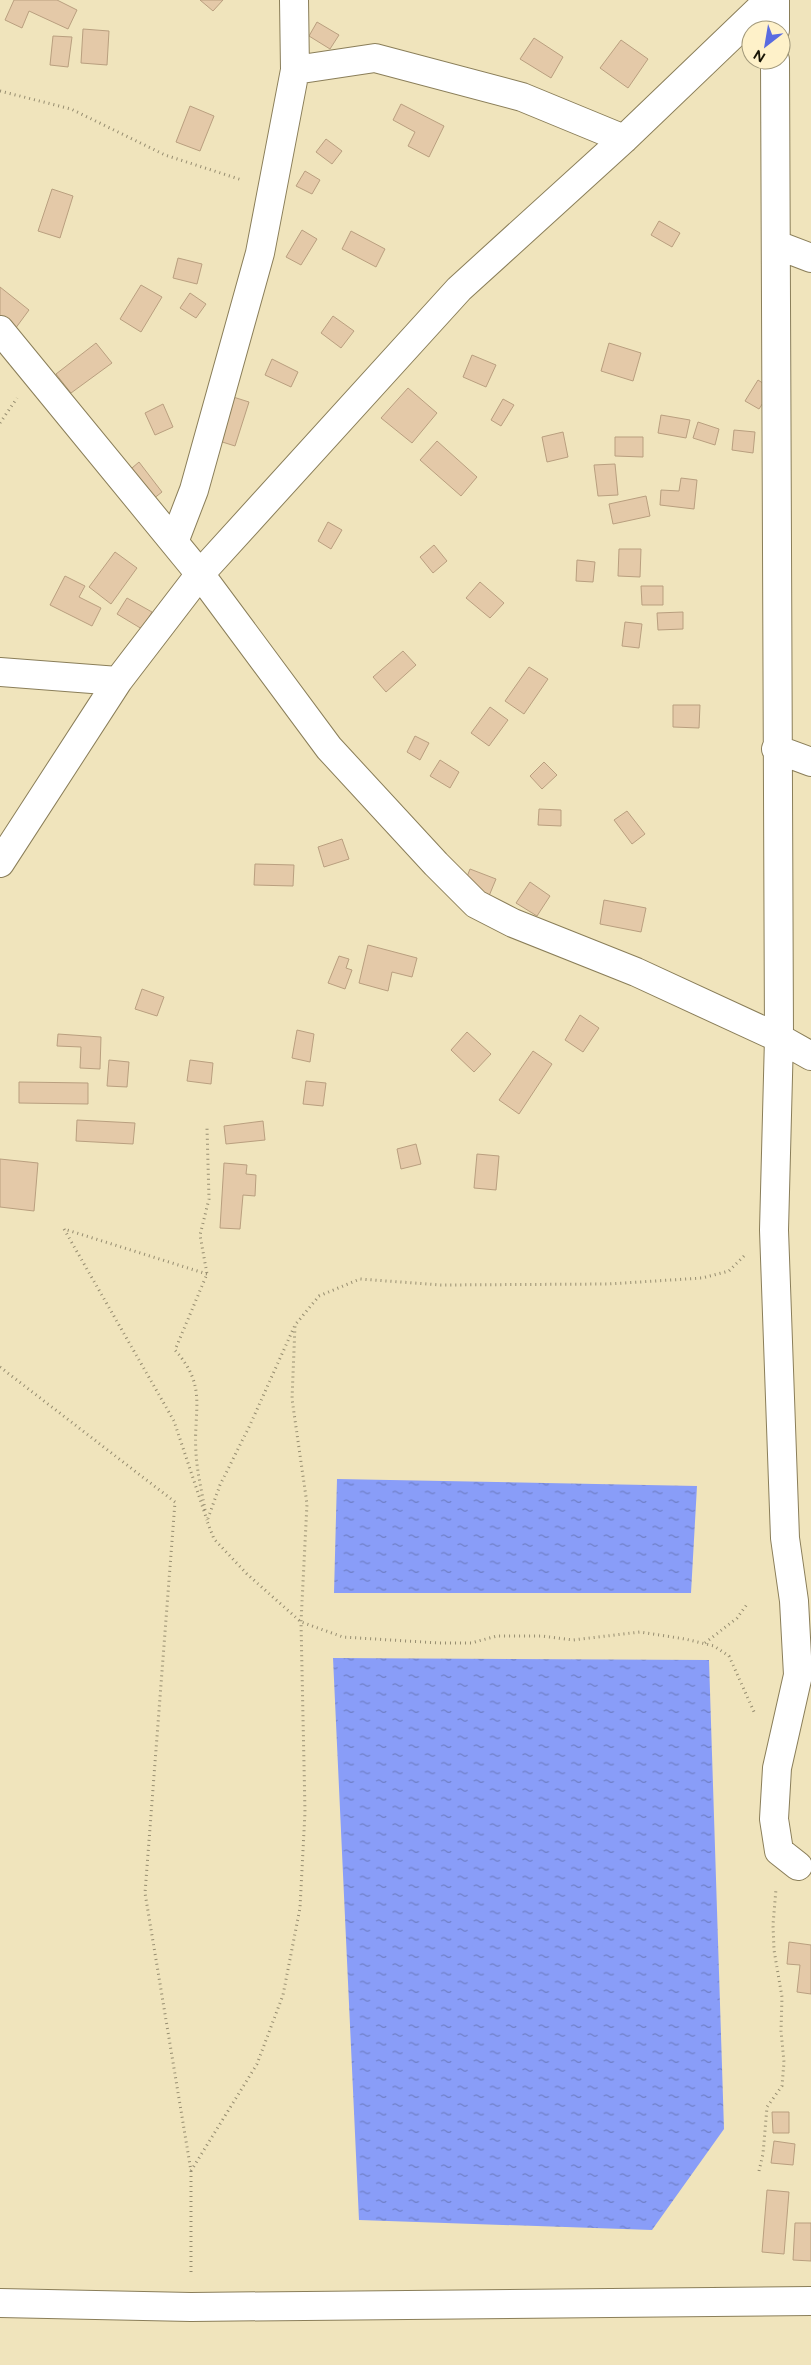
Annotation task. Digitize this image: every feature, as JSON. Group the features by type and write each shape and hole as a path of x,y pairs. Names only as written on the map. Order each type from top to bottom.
{"street":[{"path":"174,542 194,490 260,253 295,70 294,0"},
{"path":"0,863 118,681 200,574 459,288 624,139 769,0"},
{"path":"775,0 775,20"},
{"path":"295,70 375,58 522,97 624,139"},
{"path":"775,70 778,1038 774,1230 785,1538 794,1601 798,1675 777,1768 774,1819 788,1858"},
{"path":"777,245 811,258"},
{"path":"0,330 200,574 329,748 436,864 476,904 513,923 636,972 778,1038 811,1056"},
{"path":"0,672 118,681"},
{"path":"776,749 811,762"},
{"path":"0,2303 191,2307 811,2301"}],"path":[{"path":"0,91 71,109 165,155 271,190"},
{"path":"207,1128 209,1199 200,1235 207,1274 175,1350 188,1365 198,1389 196,1453 207,1521"},
{"path":"207,1274 64,1229 174,1422 214,1539 278,1604 301,1622 343,1637 471,1643 497,1636 542,1636 573,1640 640,1632 704,1643 714,1646 729,1656 756,1715"},
{"path":"207,1521 220,1484 250,1425 295,1325 319,1296 360,1280 441,1285 664,1281 702,1278 729,1271 750,1251"},
{"path":"191,2171 257,2064 282,1995 300,1908 305,1812 301,1622 307,1504 292,1399 295,1325"},
{"path":"0,1367 175,1502 145,1893 191,2171 191,2307"},
{"path":"704,1643 737,1618 748,1603"},
{"path":"759,2171 763,2154 763,2132 767,2107 782,2086 784,2062 781,2031 782,1997 774,1950 773,1925 788,1858"}],"water":[{"path":"337,1479 697,1486 691,1593 334,1593"},
{"path":"333,1658 709,1660 724,2129 652,2230 359,2220"}],"building":[{"path":"14,0 57,0 77,10 68,29 29,11 22,28 5,20"},
{"path":"200,0 223,0 213,11"},
{"path":"317,22 339,35 330,49 309,36"},
{"path":"83,29 109,31 107,65 81,63"},
{"path":"53,36 72,37 68,67 50,65"},
{"path":"534,38 563,57 551,78 520,59"},
{"path":"621,40 648,59 628,88 600,68"},
{"path":"401,104 444,126 429,157 408,146 415,132 393,120"},
{"path":"190,106 214,116 200,151 176,142"},
{"path":"326,139 342,151 332,164 316,152"},
{"path":"305,171 320,180 312,194 296,186"},
{"path":"52,189 73,196 60,238 38,231"},
{"path":"659,221 680,233 672,247 651,235"},
{"path":"302,230 317,239 301,265 286,257"},
{"path":"351,231 385,249 376,267 342,249"},
{"path":"178,258 202,264 197,284 173,278"},
{"path":"141,285 162,297 141,332 120,319"},
{"path":"0,287 29,310 15,329 0,318"},
{"path":"190,293 206,304 196,318 180,308"},
{"path":"333,316 354,331 341,348 321,333"},
{"path":"96,343 112,363 71,393 56,374"},
{"path":"609,343 641,353 633,381 601,371"},
{"path":"472,355 496,365 486,387 463,377"},
{"path":"272,359 298,372 291,387 265,375"},
{"path":"758,380 772,389 759,409 745,401"},
{"path":"408,388 437,413 412,443 381,418"},
{"path":"230,396 249,402 235,446 216,440"},
{"path":"503,399 514,405 501,426 491,420"},
{"path":"163,404 173,427 155,435 145,413"},
{"path":"661,415 690,420 686,438 658,433"},
{"path":"698,422 719,429 715,445 693,438"},
{"path":"734,430 755,432 753,453 732,450"},
{"path":"563,432 568,457 547,462 542,437"},
{"path":"615,437 643,437 643,457 615,456"},
{"path":"437,441 477,477 461,496 420,460"},
{"path":"139,462 162,492 148,503 125,474"},
{"path":"615,464 618,495 598,496 594,465"},
{"path":"681,478 697,480 694,509 660,505 661,490 679,491"},
{"path":"646,496 650,516 613,524 609,504"},
{"path":"328,522 342,530 331,549 318,541"},
{"path":"434,545 447,561 433,573 420,557"},
{"path":"619,549 641,549 640,577 618,576"},
{"path":"115,552 137,568 111,604 89,587"},
{"path":"577,560 595,562 593,582 576,581"},
{"path":"65,576 85,586 79,597 101,608 92,626 50,605"},
{"path":"480,582 504,603 490,618 466,598"},
{"path":"641,586 663,586 663,605 642,605"},
{"path":"127,598 152,612 142,629 117,614"},
{"path":"683,612 683,629 658,630 657,613"},
{"path":"625,622 642,624 639,648 622,646"},
{"path":"403,651 416,665 386,692 373,677"},
{"path":"529,667 548,679 524,714 505,701"},
{"path":"673,705 700,705 699,728 673,727"},
{"path":"490,707 508,720 489,746 471,733"},
{"path":"415,736 429,743 420,760 407,752"},
{"path":"440,760 459,772 450,788 430,776"},
{"path":"544,762 557,775 542,789 530,776"},
{"path":"539,809 561,810 561,826 538,825"},
{"path":"627,811 645,834 632,844 614,820"},
{"path":"342,839 349,859 324,867 318,847"},
{"path":"255,864 294,865 293,886 254,885"},
{"path":"470,869 496,879 489,896 463,887"},
{"path":"530,882 550,896 537,916 516,903"},
{"path":"604,900 646,908 641,932 600,924"},
{"path":"368,945 417,958 412,977 392,972 388,991 359,983"},
{"path":"339,956 349,959 346,968 352,970 345,989 328,983"},
{"path":"142,989 164,997 157,1016 135,1009"},
{"path":"580,1015 599,1028 583,1052 565,1040"},
{"path":"297,1030 314,1034 310,1062 292,1058"},
{"path":"467,1032 491,1054 474,1072 451,1050"},
{"path":"58,1034 101,1037 100,1069 80,1068 81,1047 57,1046"},
{"path":"533,1051 552,1064 519,1114 499,1100"},
{"path":"109,1060 129,1062 127,1087 107,1086"},
{"path":"190,1060 213,1063 211,1084 187,1081"},
{"path":"306,1081 326,1083 323,1106 303,1104"},
{"path":"19,1082 88,1083 88,1104 19,1103"},
{"path":"77,1120 135,1123 133,1144 76,1141"},
{"path":"263,1121 265,1140 226,1144 224,1126"},
{"path":"416,1144 421,1164 401,1169 397,1149"},
{"path":"477,1154 499,1156 496,1190 474,1188"},
{"path":"0,1159 38,1163 34,1211 0,1207"},
{"path":"224,1163 247,1165 246,1174 256,1175 255,1196 243,1195 240,1229 220,1228"},
{"path":"789,1942 811,1945 811,1994 797,1992 800,1965 787,1964"},
{"path":"772,2112 789,2112 789,2133 773,2133"},
{"path":"774,2141 795,2144 793,2165 771,2163"},
{"path":"767,2190 789,2192 784,2254 762,2252"},
{"path":"795,2223 811,2223 811,2261 793,2260"}]}
